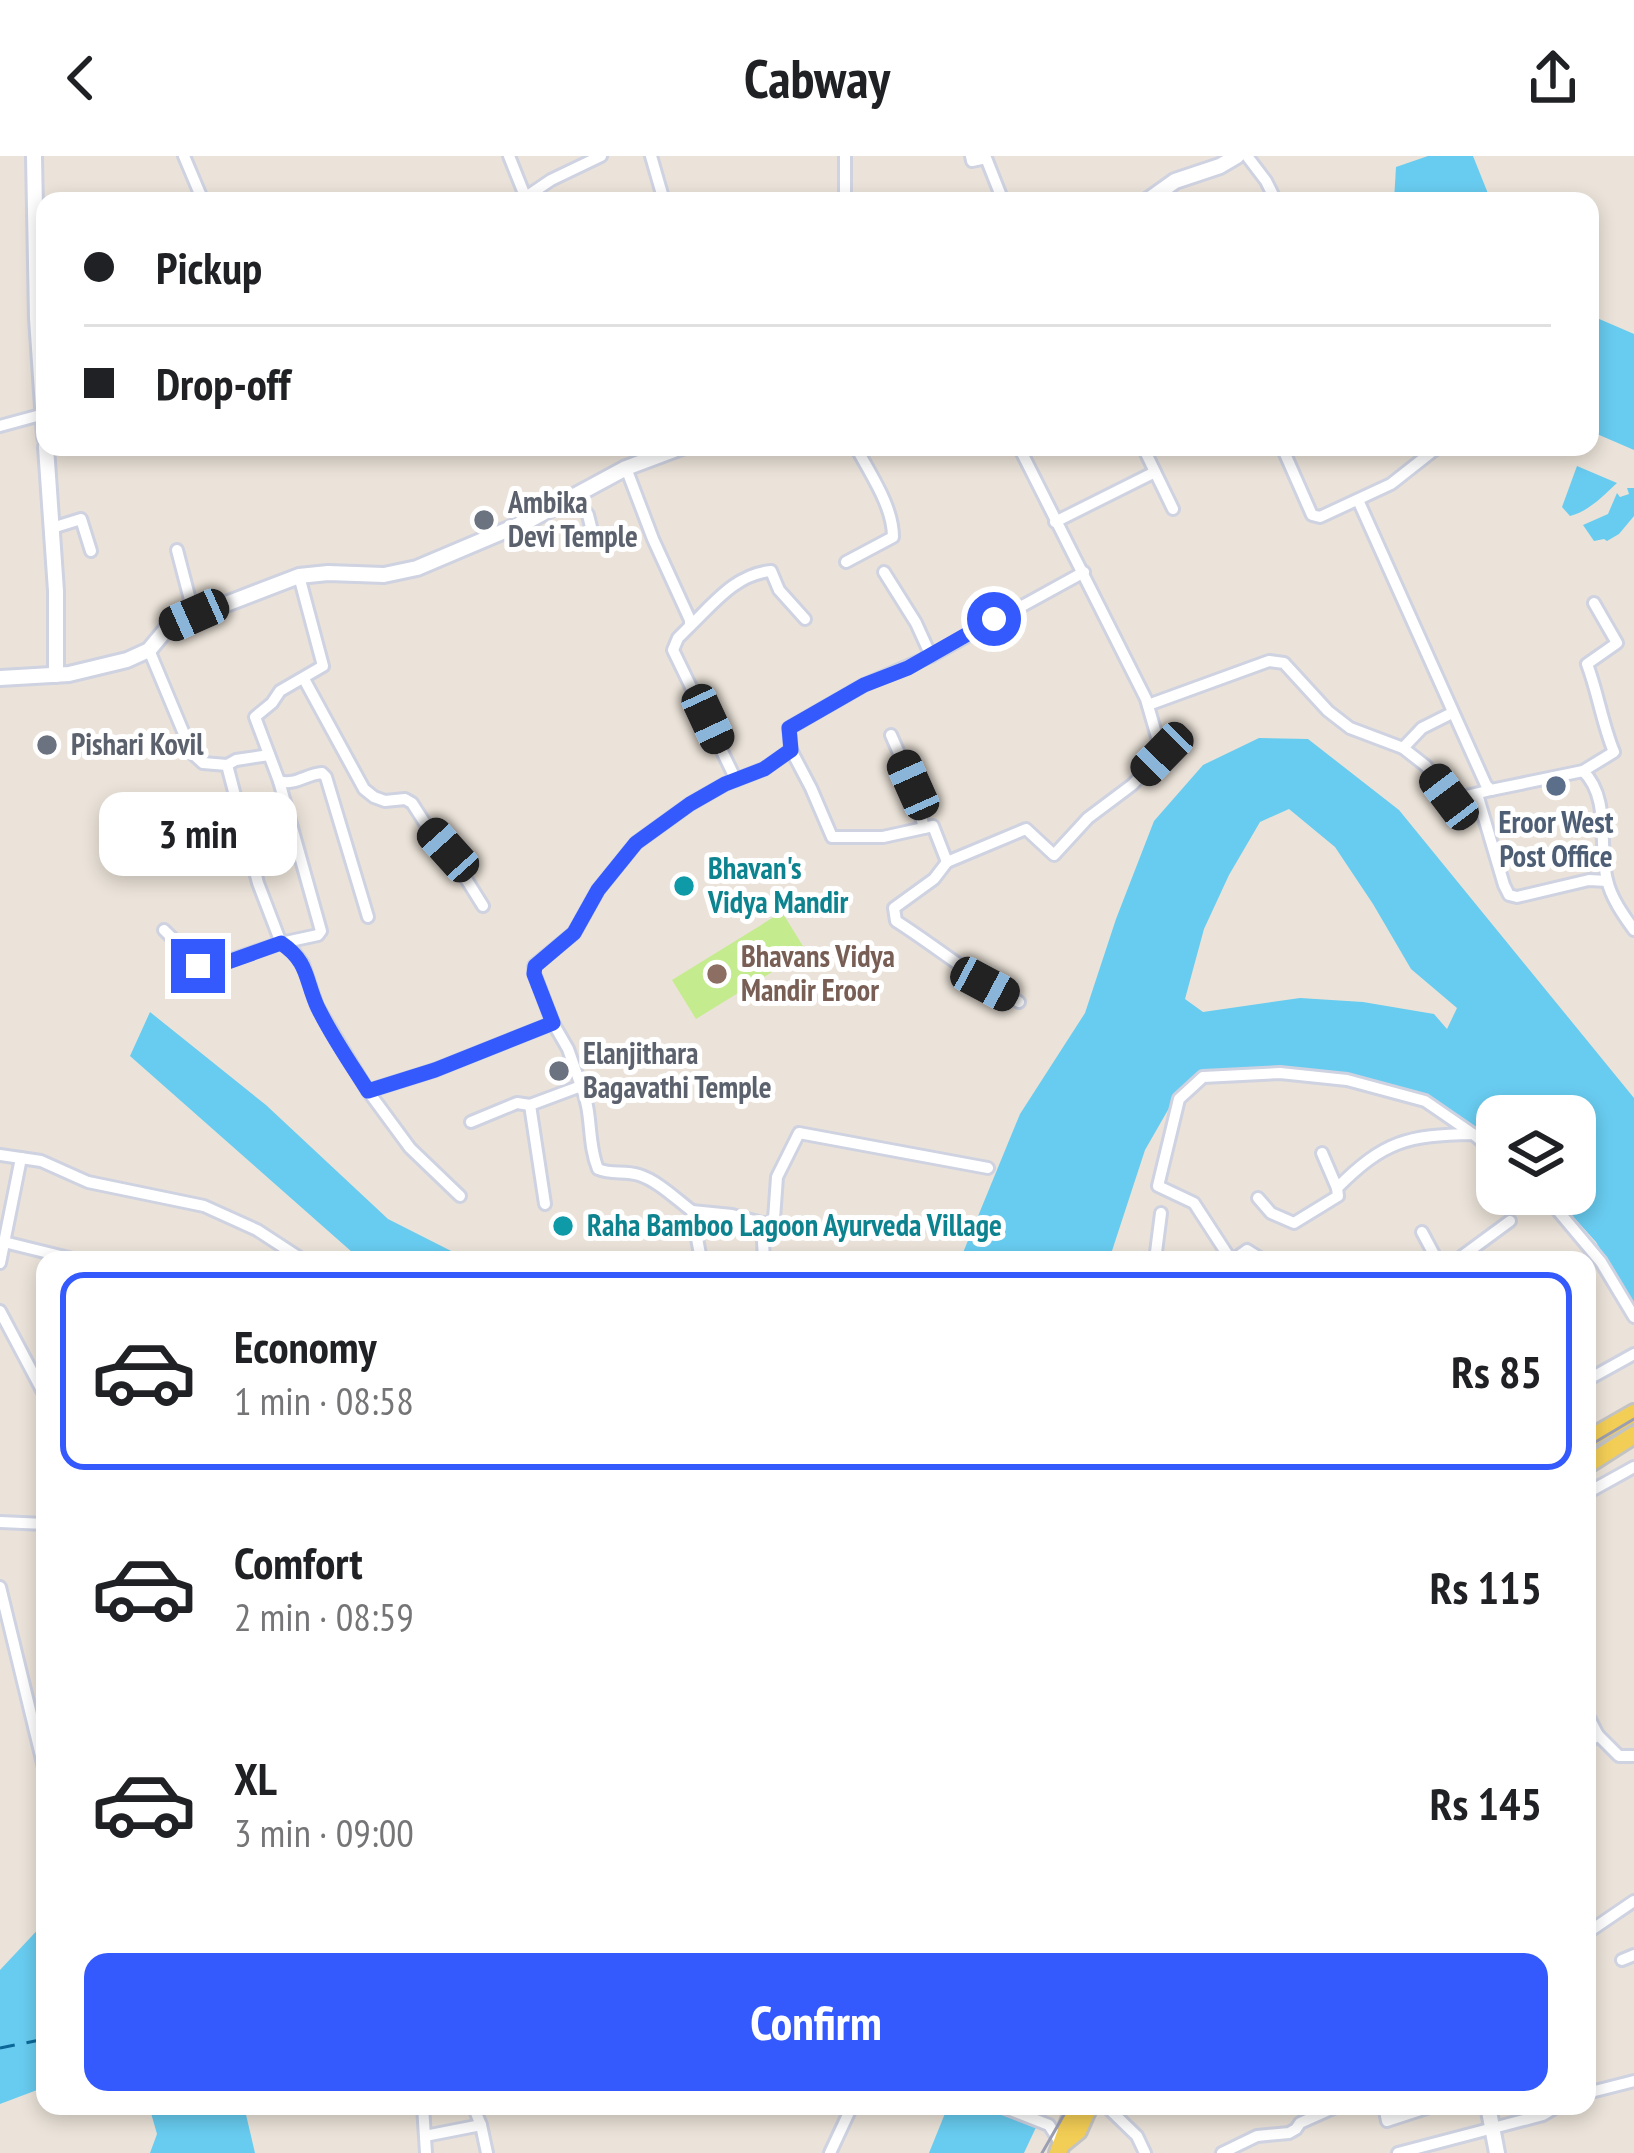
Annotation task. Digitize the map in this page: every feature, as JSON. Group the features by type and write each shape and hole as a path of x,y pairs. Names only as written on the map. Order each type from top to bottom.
{"main road":[{"path":"1596,1433 1634,1410"},
{"path":"1596,1459 1634,1435"},
{"path":"1060,2149 1072,2115"},
{"path":"1060,2149 1078,2131 1085,2115"}],"street":[{"path":"184,156 199,192"},
{"path":"508,156 521,192"},
{"path":"535,192 601,156"},
{"path":"650,156 661,192"},
{"path":"845,156 845,192"},
{"path":"971,156 973,161 986,158 1000,192"},
{"path":"1160,192 1237,156"},
{"path":"1247,156 1271,192"},
{"path":"39,157 39,192"},
{"path":"0,426 36,416"},
{"path":"48,456 56,676"},
{"path":"0,678 56,676 110,666 148,650 169,626 298,576 384,574 417,568 528,521 658,456"},
{"path":"846,562 893,537 887,508 861,456"},
{"path":"1018,1002 896,921 894,908 934,880 947,862 1026,829 1054,855 1088,818 1132,785 1162,754 1148,705 1023,456"},
{"path":"1147,456 1173,509"},
{"path":"1286,456 1312,515 1320,517 1391,484 1427,456"},
{"path":"626,468 690,626"},
{"path":"1055,522 1154,472"},
{"path":"575,496 592,531"},
{"path":"1358,500 1452,713 1492,790"},
{"path":"52,528 81,519 91,551"},
{"path":"177,550 194,615"},
{"path":"736,780 673,650 678,638 728,589 757,572 770,571 779,590 805,620"},
{"path":"884,572 931,656"},
{"path":"947,862 933,826 883,837 832,836 791,750 789,728 1084,572"},
{"path":"164,930 204,969 321,931 279,781 255,717 280,691 323,666 298,576"},
{"path":"1148,705 1269,661 1284,663 1328,711 1350,728 1403,748 1426,766 1454,800 1583,772 1614,752 1587,664 1617,643 1594,603"},
{"path":"148,650 192,753 203,763 227,765 269,755"},
{"path":"304,679 364,790 385,800 412,803 483,906"},
{"path":"1403,748 1422,728 1452,713"},
{"path":"891,734 913,785 923,828"},
{"path":"791,750 764,769 690,804 636,843 598,890 574,933 535,966 553,1023 589,1104 598,1169 639,1174 692,1211 762,1223 774,1219 777,1177 799,1133 988,1168"},
{"path":"227,765 258,883 281,943 303,964 317,1006 368,1091 410,1148 460,1196"},
{"path":"1583,772 1589,776 1601,812 1607,881 1634,930"},
{"path":"279,781 293,783 317,773 326,778 368,917"},
{"path":"1478,794 1509,895 1607,881"},
{"path":"368,1091 553,1023"},
{"path":"1226,1251 1194,1203 1158,1186 1179,1099 1204,1077 1280,1072 1347,1080 1425,1101 1476,1136"},
{"path":"471,1122 517,1103 530,1105 581,1086"},
{"path":"530,1105 545,1204"},
{"path":"1337,1188 1384,1148 1432,1135 1473,1134"},
{"path":"1258,1198 1271,1213 1294,1223 1338,1196 1322,1153"},
{"path":"0,1154 41,1161 88,1182 204,1206 289,1251"},
{"path":"0,1263 21,1158"},
{"path":"692,1211 699,1251"},
{"path":"1157,1251 1161,1213"},
{"path":"1562,1215 1592,1251"},
{"path":"1475,1251 1510,1221"},
{"path":"762,1223 764,1251"},
{"path":"1422,1232 1432,1251"},
{"path":"4,1242 40,1251"},
{"path":"1596,1256 1634,1316"},
{"path":"0,1311 36,1379"},
{"path":"1596,1373 1634,1354"},
{"path":"1596,1488 1634,1467"},
{"path":"0,1522 36,1523"},
{"path":"0,1587 36,1735"},
{"path":"1596,1742 1619,1756 1634,1756"},
{"path":"1596,1927 1634,1900"},
{"path":"1596,2091 1634,2081"},
{"path":"424,2115 426,2153"},
{"path":"476,2115 487,2153"},
{"path":"830,2153 848,2115"},
{"path":"1023,2115 1048,2125 1060,2149"},
{"path":"1115,2115 1137,2136 1145,2153"},
{"path":"1222,2153 1257,2136 1289,2133 1317,2115"},
{"path":"1490,2115 1497,2153"},
{"path":"1398,2153 1544,2115"},
{"path":"425,2136 482,2126"}],"green space":[{"path":"782,912 806,951 696,1019 672,980"}],"water":[{"path":"1428,156 1473,156 1487,192 1395,192 1396,167"},
{"path":"1599,319 1634,334 1634,450 1599,435"},
{"path":"1577,466 1617,483 1570,516 1562,507"},
{"path":"1627,488 1634,488 1634,516 1619,534 1594,541 1583,525 1608,514 1617,493 1620,497 1629,494"},
{"path":"1259,738 1308,739 1399,810 1634,1098 1634,1306 1596,1242 1572,1215 1596,1215 1596,1095 1476,1095 1476,1128 1428,1097 1371,1081 1273,1066 1206,1070 1180,1089 1145,1150 1112,1251 964,1251 1020,1114 1085,1013 1154,821 1203,765","holes":["1289,809 1335,847 1411,969 1457,1008 1447,1029 1434,1014 1363,1002 1300,998 1203,1012 1185,999 1204,929 1229,875 1260,822"]},
{"path":"150,1012 266,1105 388,1219 451,1251 351,1251 130,1056"},
{"path":"36,1932 36,2090 0,2104 0,1970"},
{"path":"152,2115 246,2115 255,2153 150,2153 157,2134"},
{"path":"944,2115 1042,2115 1024,2153 929,2153"}],"ferry route":[{"path":"0,2048 36,2041"}],"railway":[{"path":"1596,1442 1634,1419"},
{"path":"1042,2153 1064,2115"}],"place":[{"name":"Ambika Devi Temple","path":"484,520"},
{"name":"Pishari Kovil","path":"47,745"},
{"name":"Eroor West Post Office","path":"1556,786"},
{"name":"Bhavan's Vidya Mandir","path":"684,886"},
{"name":"Bhavans Vidya Mandir Eroor","path":"717,974"},
{"name":"Elanjithara Bagavathi Temple","path":"559,1071"},
{"name":"Raha Bamboo Lagoon Ayurveda Village","path":"563,1226"}],"route":[{"path":"198,966 211,968 281,943 294,952 317,1006 368,1091 553,1023 535,966 574,933 598,890 636,843 690,804 764,769 791,750 789,728 994,619"}]}
